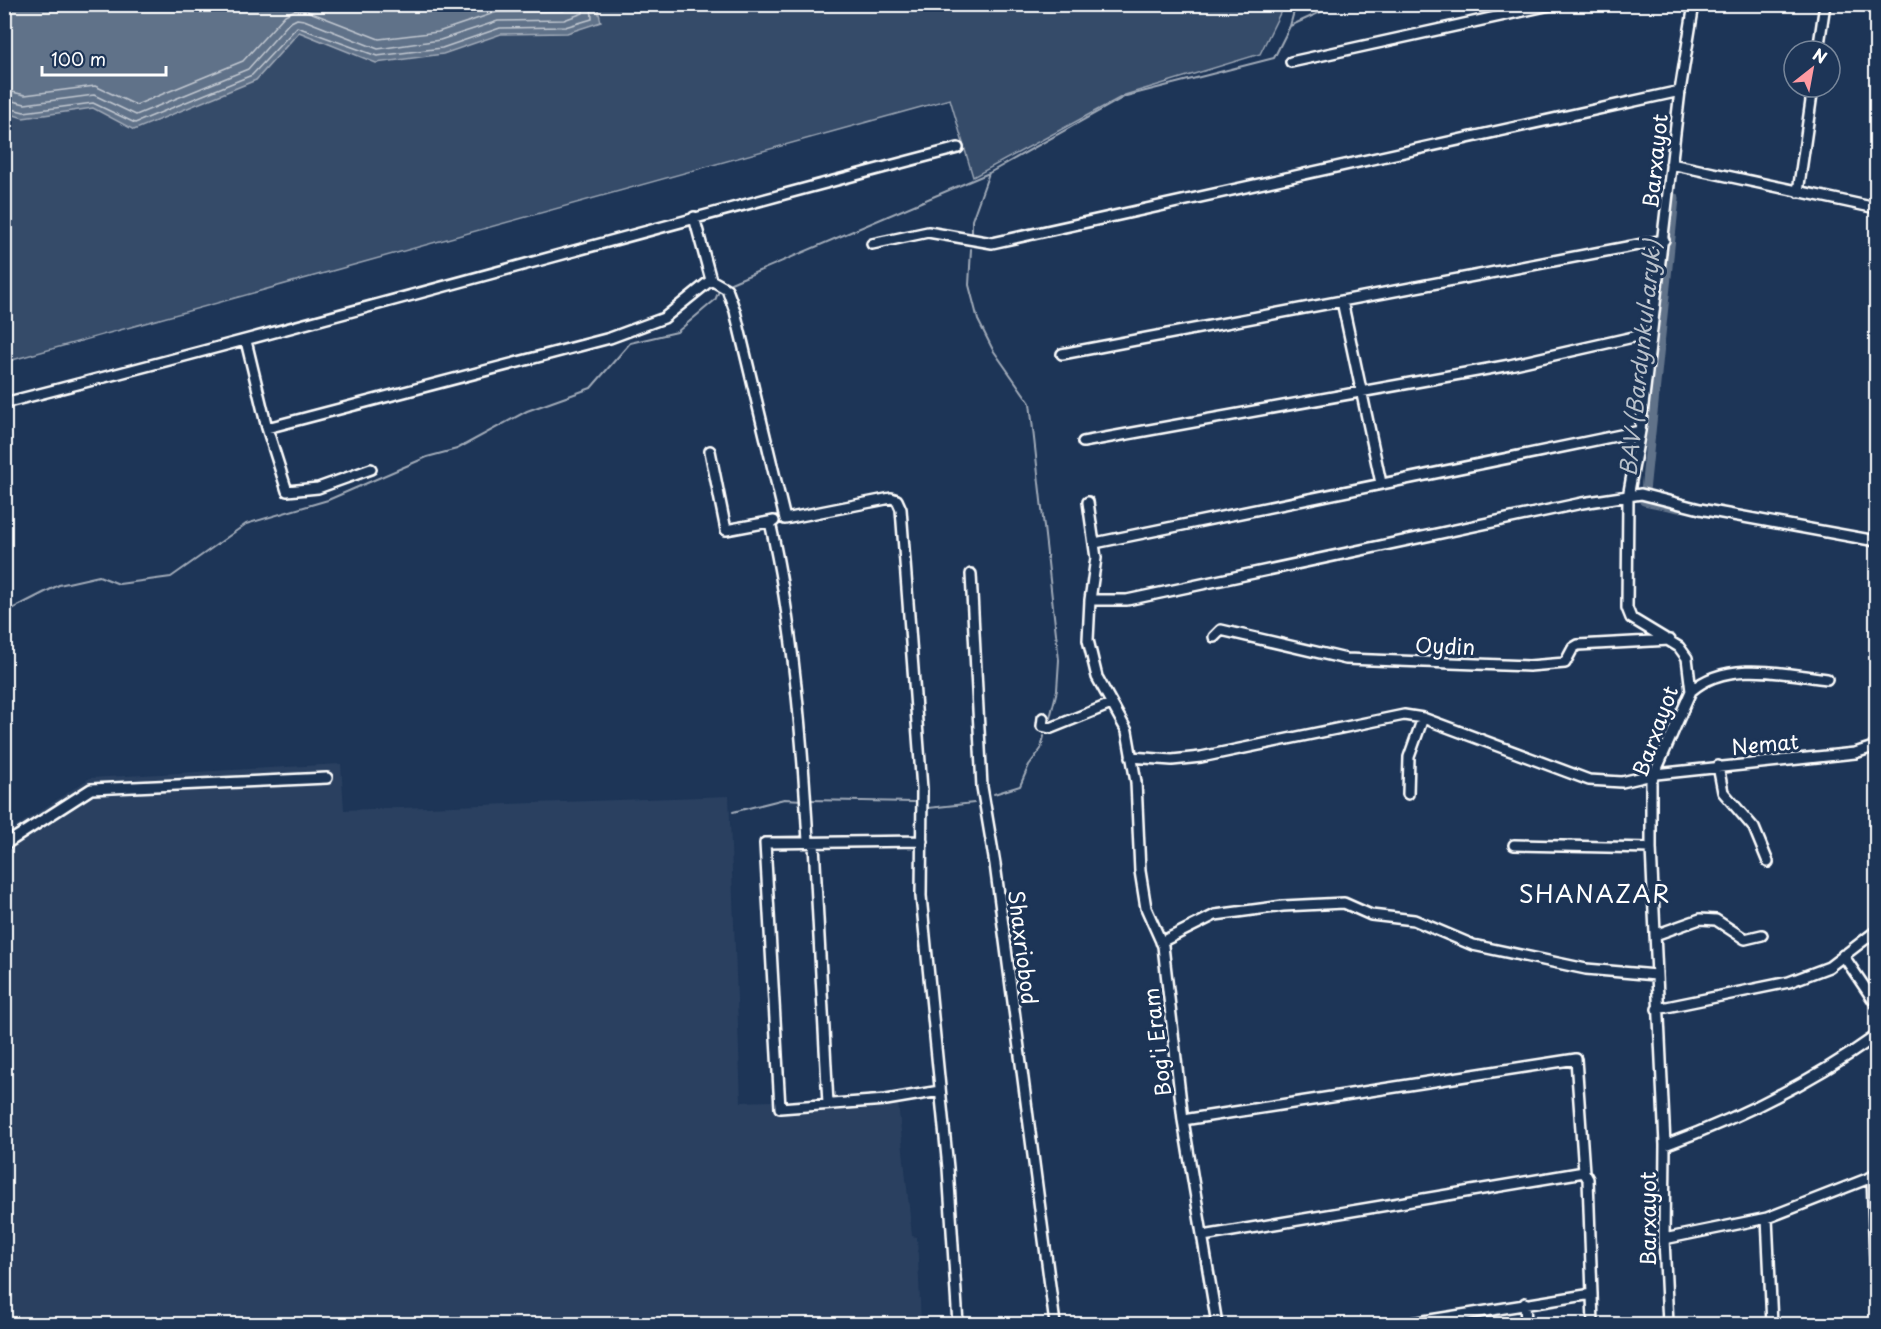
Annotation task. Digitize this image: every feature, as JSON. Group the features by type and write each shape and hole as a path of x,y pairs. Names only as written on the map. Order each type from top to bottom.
{"street":[{"path":"1291,62 1555,4"},
{"name":"Barxayot","path":"1668,1324 1664,1239 1665,1145 1657,1009 1651,782 1691,691 1687,658 1671,640 1631,618 1627,608 1628,497 1640,431 1680,91 1694,4"},
{"path":"1820,39 1825,4"},
{"path":"872,244 928,232 992,243 1680,91"},
{"path":"1798,192 1811,99"},
{"path":"4,403 246,341 694,217 958,148"},
{"path":"1671,164 1876,208"},
{"path":"694,217 711,280 727,289 735,310 785,519"},
{"path":"1062,354 1664,240"},
{"path":"267,428 610,338 664,318 711,280"},
{"path":"1342,301 1359,390 1381,483"},
{"path":"1083,442 1359,390 1510,365 1651,333"},
{"path":"246,341 267,428 287,491 318,488 371,469"},
{"path":"1095,543 1640,431"},
{"path":"710,451 726,530 891,498 897,500 900,505 922,789 921,896 940,1091 958,1324"},
{"path":"1090,600 1127,600 1582,503 1645,495 1700,509 1876,541"},
{"name":"Bog'i Eram","path":"1088,502 1095,543 1088,640 1097,677 1127,731 1136,782 1143,890 1146,908 1161,942 1183,1120 1217,1324"},
{"path":"770,522 780,565 811,843 828,1104"},
{"name":"Shaxriobod","path":"971,574 982,787 995,864 1055,1324"},
{"name":"Oydin","path":"1214,637 1221,630 1346,659 1529,666 1565,663 1573,648 1578,645 1671,640"},
{"path":"1691,691 1714,678 1753,672 1827,679"},
{"path":"1043,718 1042,726 1051,728 1111,704"},
{"name":"Nemat","path":"1131,757 1172,760 1201,757 1404,715 1423,718 1589,780 1622,782 1656,774 1718,766 1855,753 1876,746"},
{"path":"1408,794 1409,757 1423,718"},
{"path":"1718,766 1723,792 1754,828 1768,861"},
{"path":"4,845 91,789 327,778"},
{"path":"922,841 765,843 780,1108 885,1100 940,1091"},
{"path":"1514,844 1651,848"},
{"path":"1161,942 1215,915 1283,906 1344,903 1371,915 1414,920 1473,945 1586,969 1656,975"},
{"path":"1655,935 1700,919 1716,921 1745,939 1762,935"},
{"path":"1657,1009 1789,982 1829,967 1876,931"},
{"path":"1843,955 1876,1004"},
{"path":"1665,1145 1717,1126 1769,1103 1827,1071 1876,1036"},
{"path":"1183,1120 1576,1059 1584,1172 1588,1179 1593,1324"},
{"path":"1203,1236 1584,1172"},
{"path":"1664,1239 1767,1218 1874,1175 1876,1287"},
{"path":"1767,1218 1772,1324"},
{"path":"1405,1324 1592,1294"},
{"path":"1526,1303 1526,1324"}],"shaded area":[{"path":"5,5 1284,5 1260,54 1125,95 973,177 950,99 5,362"},
{"path":"341,764 344,810 729,796 741,1102 774,1101 776,1112 898,1103 912,1236 917,1237 921,1324 5,1324 5,834 90,778"}],"water":[{"path":"5,5 597,5 601,22 567,33 501,34 443,54 376,63 299,32 256,80 134,130 93,108 23,118 5,112"}],"waterway":[{"path":"731,283 989,173 1126,96 1274,58 1290,26 1296,4"},
{"path":"1290,26 1338,4"},
{"path":"972,233 972,220 989,173"},
{"name":"BAV (Bardynkul aryk)","path":"1675,198 1644,501 1679,508"},
{"path":"971,249 969,285 978,320 993,350 1030,403 1059,660 1057,690 1049,722"},
{"path":"4,613 59,585 99,576 119,584 171,577 246,524 328,500 427,457 457,449 527,411 591,388 630,343 677,332 715,300 719,291"},
{"path":"994,794 1020,786 1029,765 1041,749 1044,736"},
{"path":"733,812 784,799 803,800"},
{"path":"809,800 914,802"},
{"path":"928,808 974,803"}],"district":[{"name":"SHАNAZAR","path":"1595,893"}]}
